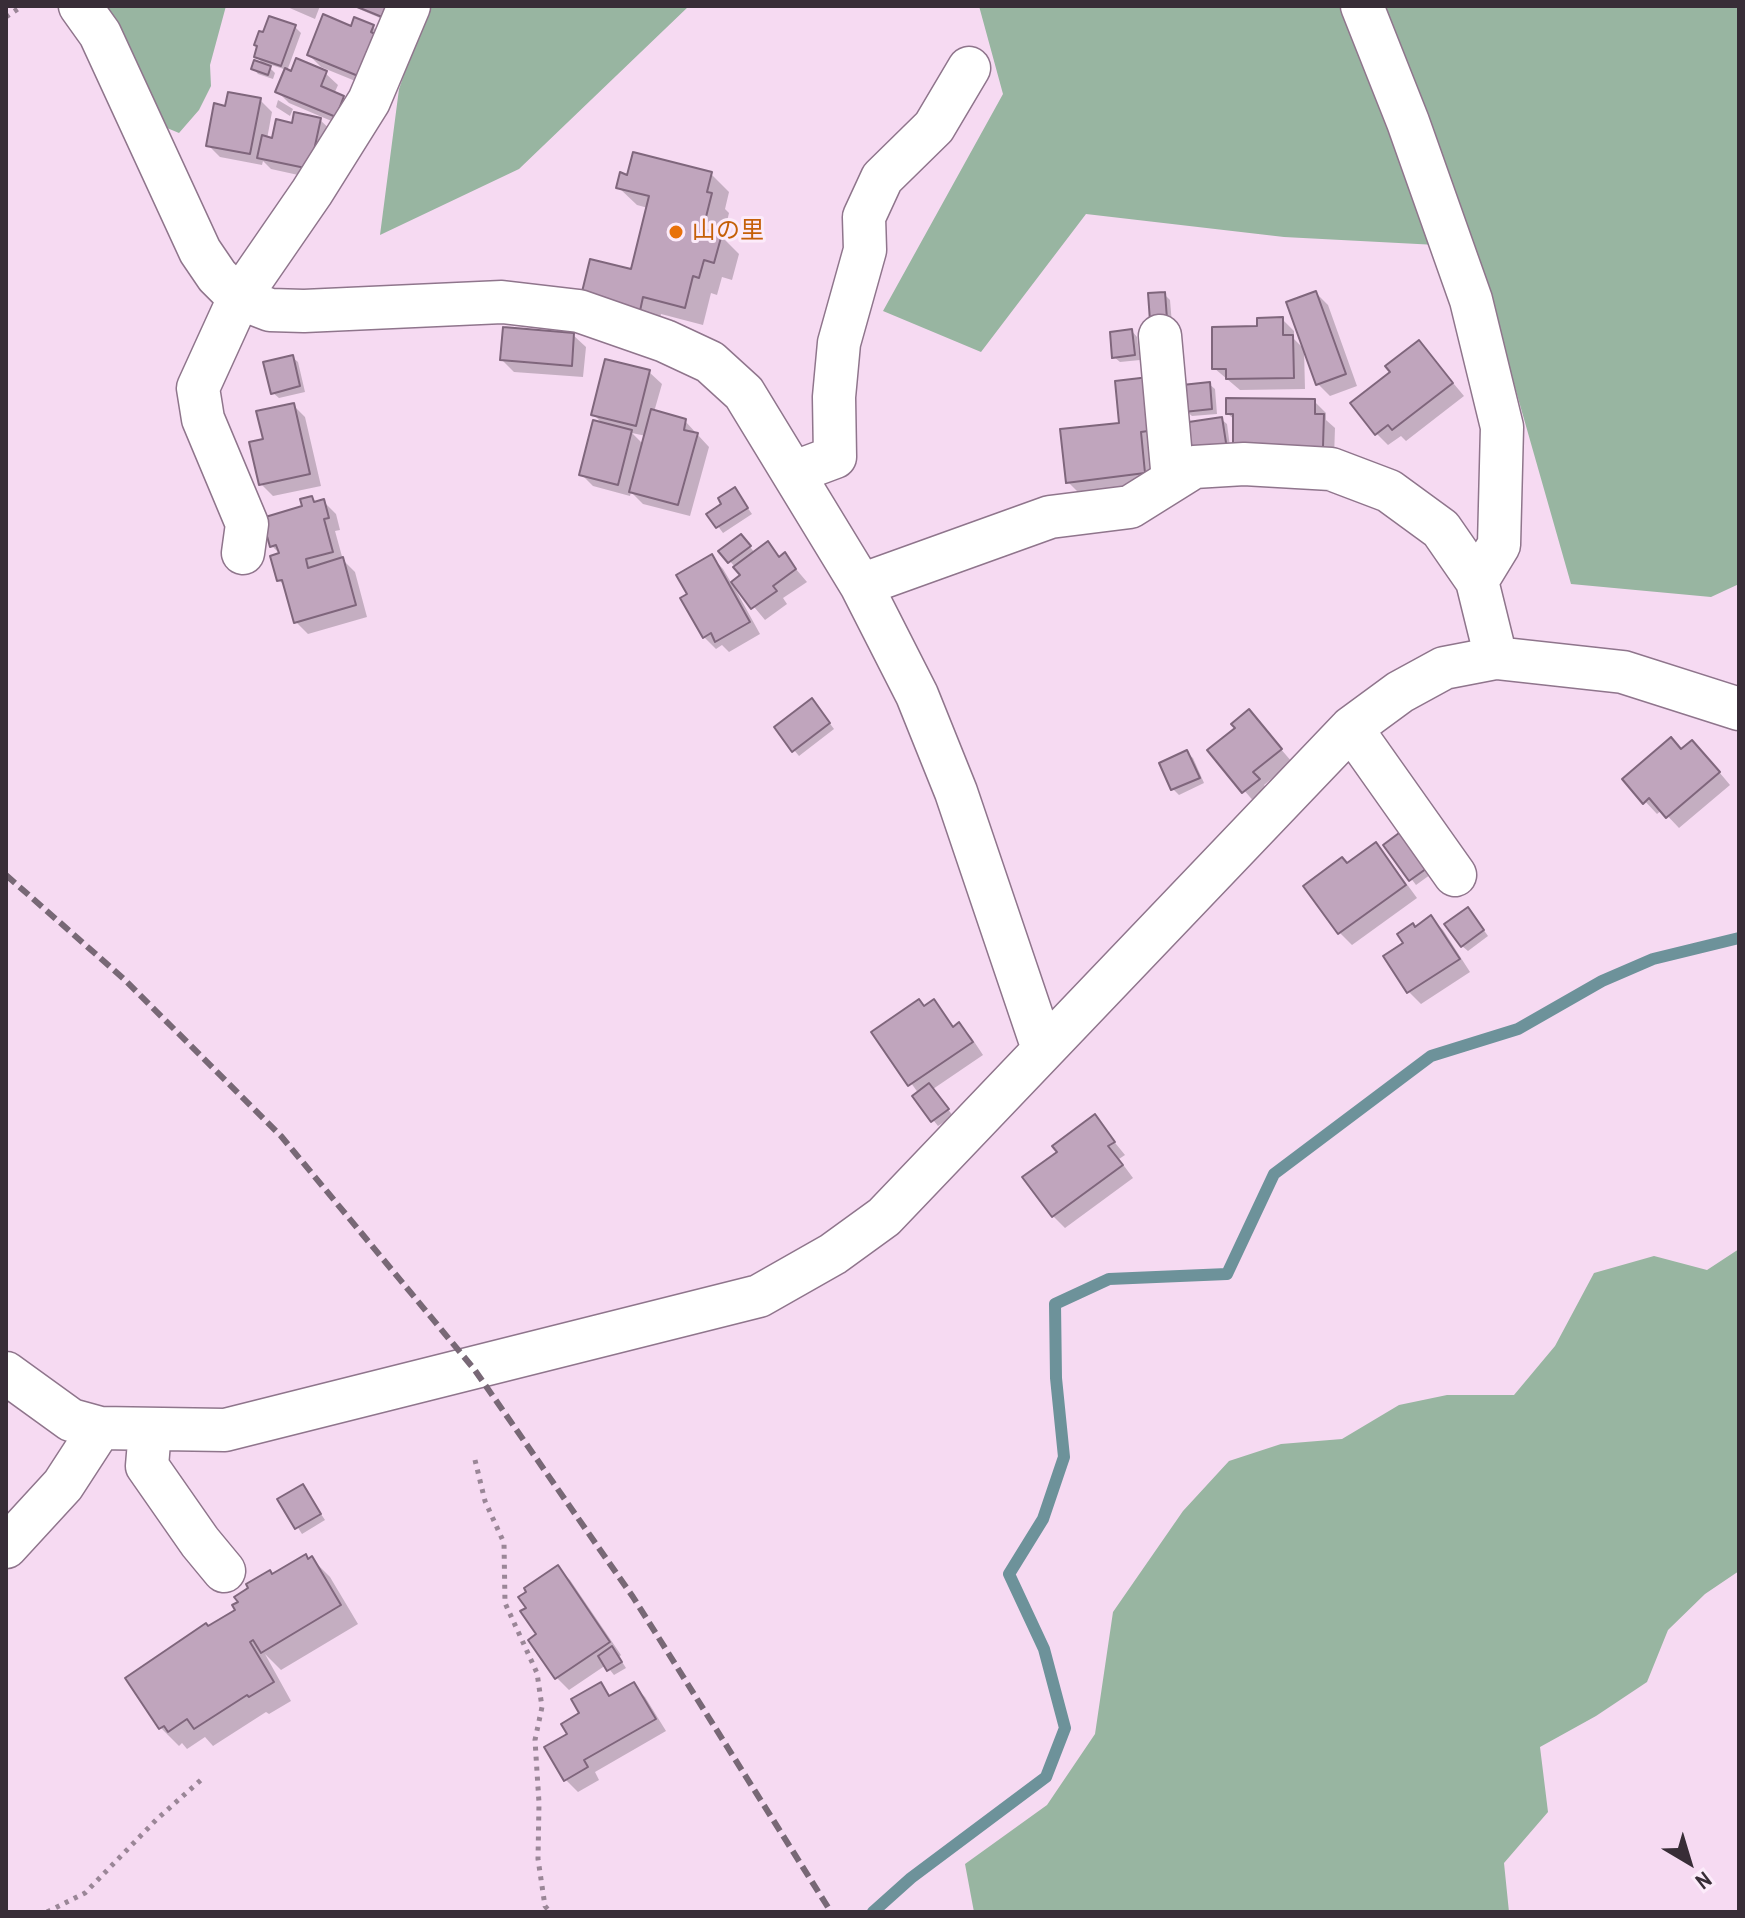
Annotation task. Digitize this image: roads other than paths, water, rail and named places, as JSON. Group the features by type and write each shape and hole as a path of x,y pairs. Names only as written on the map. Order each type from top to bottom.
{"street":[{"path":"80,6 100,34 200,251 217,276 239,298 270,310 502,302 579,311 620,324 710,362 744,393 795,472 861,585 917,695 956,792 1043,1049"},
{"path":"243,553 247,524 203,419 198,388 239,298 312,192 369,101 409,6"},
{"path":"1362,6 1408,122 1471,300 1502,427 1499,545 1477,581"},
{"path":"795,472 835,457 834,397 839,343 865,250 864,217 882,178 934,127 969,68"},
{"path":"1160,336 1173,480"},
{"path":"861,585 1050,517 1130,507 1194,467 1244,464 1331,469 1389,491 1441,529 1477,581 1496,658"},
{"path":"6,1373 71,1420 100,1428 225,1430 759,1296 833,1254 884,1217 1351,728 1400,692 1444,668 1496,658 1623,672 1739,709"},
{"path":"1351,728 1455,875"},
{"path":"6,1547 63,1485 100,1428"},
{"path":"150,1430 147,1466 224,1571"}],"waterway":[{"path":"873,1912 911,1878 1046,1777 1065,1728 1044,1649 1009,1574 1043,1519 1064,1457 1056,1378 1055,1304 1109,1279 1227,1274 1274,1174 1431,1056 1518,1029 1602,981 1653,959 1739,938"}],"railway":[{"path":"6,875 124,979 281,1136 474,1369 633,1597 831,1912"}],"place":[{"name":"山の里","path":"676,232"}]}
